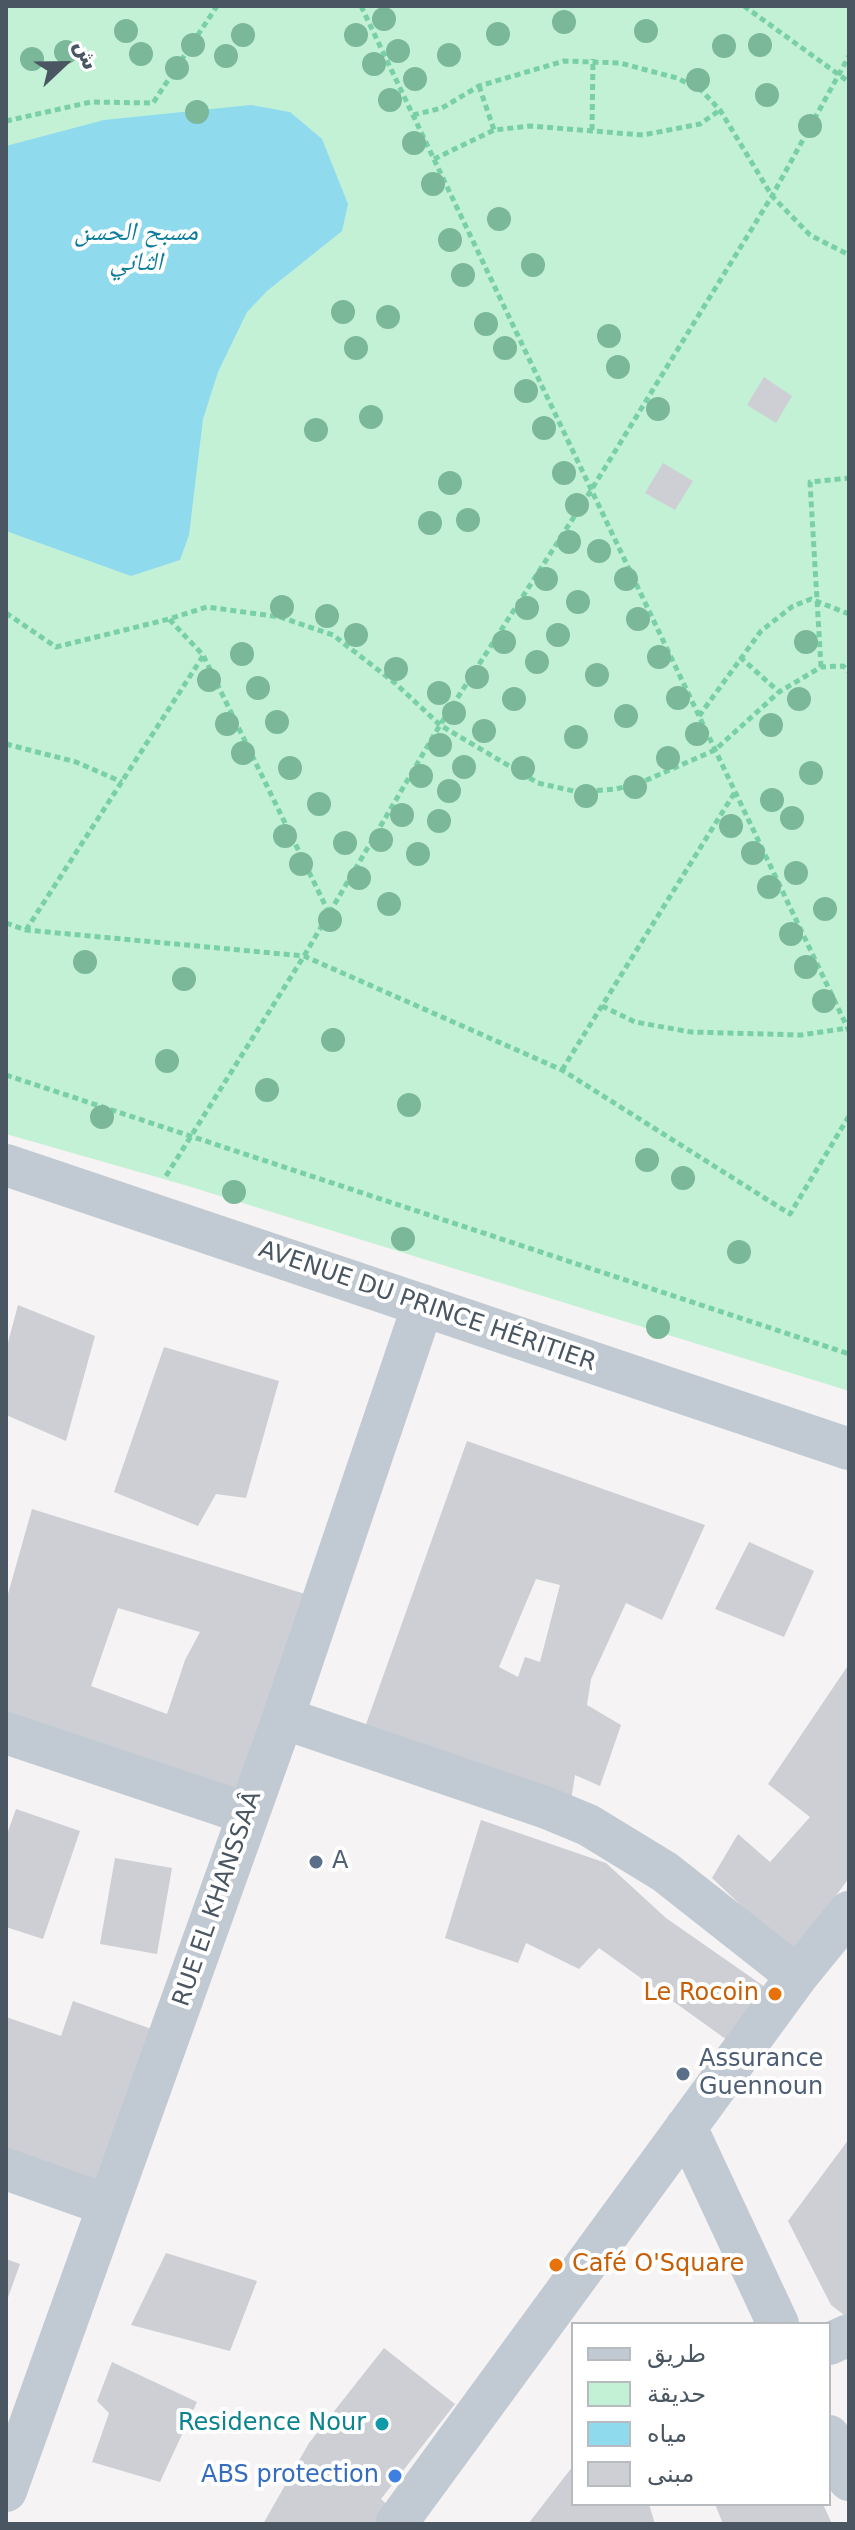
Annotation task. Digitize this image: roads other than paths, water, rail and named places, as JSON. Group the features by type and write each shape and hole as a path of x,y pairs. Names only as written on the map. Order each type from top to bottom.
{"street":[{"name":"AVENUE DU PRINCE HÉRITIER","path":"6,1165 849,1449"},
{"name":"RUE EL KHANSSAÂ","path":"6,2491 283,1718 423,1305"},
{"path":"283,1718 547,1808 588,1825 665,1872 797,1976"},
{"path":"6,1733 248,1814"},
{"path":"396,2524 797,1976 849,1912"},
{"path":"686,2127 777,2322"},
{"path":"6,2169 107,2205"},
{"path":"831,2440 849,2480"}],"water":[{"name":"مسبح الحسن الثاني","path":"251,105 290,112 322,139 348,204 342,231 267,291 247,312 218,372 203,419 189,535 180,560 131,576 6,531 6,146 104,120"}],"place":[{"name":"A","path":"316,1862"},
{"name":"Le Rocoin","path":"775,1994"},
{"name":"Assurance Guennoun","path":"683,2074"},
{"name":"Café O'Square","path":"556,2265"},
{"name":"Residence Nour","path":"382,2424"},
{"name":"ABS protection","path":"395,2476"}]}
